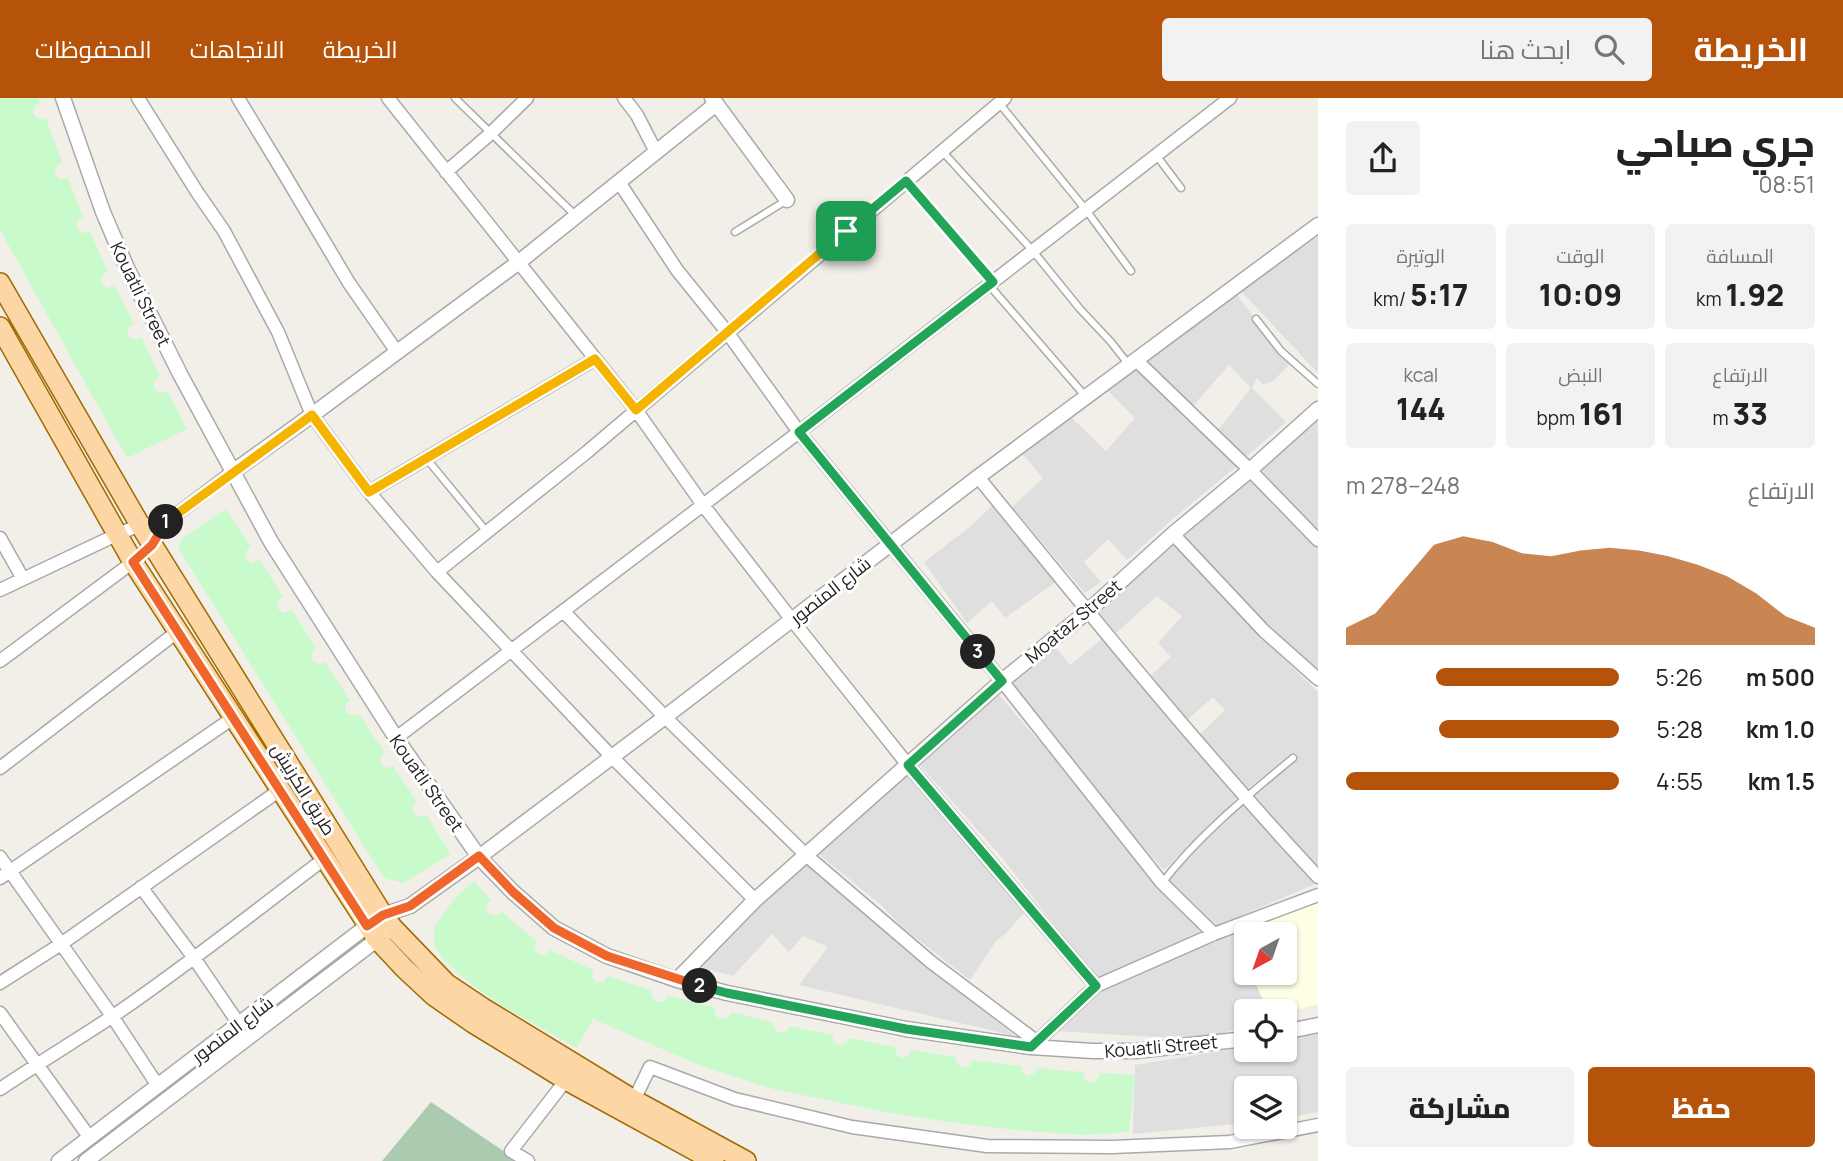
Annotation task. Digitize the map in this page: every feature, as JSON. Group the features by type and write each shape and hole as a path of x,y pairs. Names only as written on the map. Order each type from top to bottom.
{"main road":[{"name":"طريق الكرنيش","path":"0,283 140,525 404,968 434,996 473,1023 566,1080 714,1161"},
{"name":"طريق الكرنيش","path":"0,327 116,535 177,632 324,859 380,927 447,984 482,1008 634,1100 746,1161"}],"street":[{"name":"Kouatli Street","path":"63,98 93,186 127,268 180,374 271,542 396,738 479,856 513,892 554,928 607,956 727,993 845,1018 967,1039 1093,1051 1135,1051 1234,1039"},
{"path":"138,98 224,230 278,332 312,415 369,492 437,572 612,757 755,900"},
{"path":"238,98 349,283 397,352"},
{"path":"388,98 636,410 703,505 792,620 908,765 1096,986"},
{"path":"446,172 527,98"},
{"path":"624,98 637,115 656,152"},
{"path":"396,738 799,432 1230,98"},
{"path":"437,572 587,452 1002,100"},
{"path":"0,661 133,562 152,545 165,523 519,262 656,152 714,101 787,200"},
{"path":"619,182 677,270 727,332 799,432 1162,883 1214,934"},
{"name":"شارع المنصور","path":"60,1161 239,1024 410,906 666,717 978,477 1318,225"},
{"path":"369,492 595,359"},
{"path":"1133,362 1250,470 1318,540"},
{"name":"Moataz Street","path":"677,979 755,900 1002,681 1088,611 1318,409"},
{"path":"978,477 1245,797 1318,877"},
{"path":"0,590 140,525 165,523"},
{"path":"1173,534 1264,631 1318,680"},
{"path":"0,538 23,579"},
{"path":"563,611 807,856 931,962 1033,1044 1096,986 1214,934 1318,895"},
{"path":"0,768 177,632"},
{"path":"5,874 233,718"},
{"path":"0,983 61,944 279,790"},
{"path":"0,857 5,874 61,944 158,1086"},
{"path":"0,1089 112,1016 194,958 324,859"},
{"path":"141,887 239,1024"},
{"name":"شارع المنصور","path":"86,1161 380,927"},
{"path":"0,1013 90,1138"},
{"path":"1297,1029 1318,1025"},
{"path":"634,1100 650,1067 735,1099 852,1127 987,1146 1112,1147 1230,1142 1318,1125"},
{"path":"528,1161 511,1151 566,1080"},
{"path":"1111,1161 1112,1147"}],"lane":[{"path":"454,98 576,216"},
{"path":"1002,100 1131,271"},
{"path":"942,151 1080,309 1133,362"},
{"path":"1156,155 1181,188"},
{"path":"906,181 1086,397"},
{"path":"735,232 787,200"},
{"path":"1256,319 1281,351 1318,384"},
{"path":"426,458 487,532"},
{"path":"1162,883 1193,847 1245,797 1293,758"}],"shaded area":[{"path":"1318,231 1318,373 1240,290"},
{"path":"1235,292 1289,365 1273,381 1263,385 1257,378 1252,388 1286,422 1245,458 1218,430 1251,388 1229,365 1193,406 1143,360"},
{"path":"1138,362 1237,466 1127,560 1108,539 1084,562 1101,582 1085,593 1012,507 1043,478 1020,451 1070,416 1106,451 1135,418 1102,385"},
{"path":"1318,414 1318,534 1255,470"},
{"path":"1253,473 1318,541 1318,672 1269,627 1184,536"},
{"path":"996,502 1057,581 1005,618 992,601 967,623 924,562 971,526"},
{"path":"1173,540 1252,628 1318,692 1318,871 1255,796 1297,760 1290,754 1246,790 1199,735 1225,710 1213,697 1186,721 1149,677 1171,657 1158,643 1182,616 1157,596 1116,633 1095,611"},
{"path":"1103,638 1237,798 1164,870 1096,794 1009,681 1054,645 1070,665"},
{"path":"999,695 1060,762 1203,931 1098,980 999,854 919,764"},
{"path":"908,772 1024,913 996,941 970,980 902,927 881,905 816,852"},
{"path":"1245,803 1315,884 1217,926 1167,878"},
{"path":"808,863 929,967 1015,1036 799,985 828,947 803,936 789,952 772,934 733,976 700,967 759,905"},
{"path":"1318,901 1318,1004 1297,1010 1297,999 1263,999 1256,985 1297,985 1297,922 1266,922"},
{"path":"1234,935 1234,985 1256,985 1263,999 1234,999 1234,1029 1219,1035 1172,1038 1055,1031 1100,990 1187,951"},
{"path":"1318,1034 1318,1112 1297,1116 1297,1076 1234,1076 1234,1124 1133,1134 1135,1065 1234,1049 1234,1062 1297,1062 1297,1038"},
{"path":"431,1102 518,1161 382,1161"}],"green space":[{"path":"0,98 39,98 40,103 34,106 33,114 38,119 46,118 62,163 56,167 55,174 60,179 68,178 83,217 77,221 77,228 82,233 90,232 108,271 102,275 102,283 107,288 115,286 134,324 128,328 128,336 134,340 142,338 160,376 154,381 154,388 160,393 168,391 187,429 127,458 0,230"},
{"path":"226,509 251,547 245,552 246,559 252,563 260,560 283,597 277,602 278,609 284,613 292,610 316,648 311,653 312,660 318,664 325,662 350,700 345,705 346,712 352,716 359,714 384,752 380,757 381,764 387,768 393,766 417,802 413,806 413,814 420,817 426,815 451,854 403,883 384,878 178,548 183,538"},
{"path":"474,881 491,900 486,906 488,913 495,916 502,912 536,941 534,948 538,954 545,955 550,950 593,970 592,977 597,983 604,982 608,976 652,991 652,997 657,1002 665,1001 668,995 715,1008 715,1014 720,1019 728,1017 731,1012 774,1023 774,1028 780,1033 787,1031 790,1026 833,1035 833,1041 839,1045 846,1043 849,1038 895,1047 896,1054 901,1058 909,1056 911,1050 956,1057 957,1064 963,1068 970,1066 972,1060 1021,1066 1022,1072 1028,1076 1035,1073 1037,1068 1083,1072 1084,1079 1091,1083 1097,1080 1100,1073 1135,1075 1129,1132 1084,1135 957,1123 890,1113 773,1089 699,1065 593,1019 577,1048 507,1009 473,986 442,958 434,944 434,928 453,900"}],"route":[{"path":"906,181 993,282 799,432 1002,681 908,765 1096,986 1031,1047 845,1018 727,993 607,956 554,928 513,892 479,856 410,906 383,915 367,926 133,562 152,545 165,523 312,415 369,492 595,359 636,410 846,231 906,181"}]}
